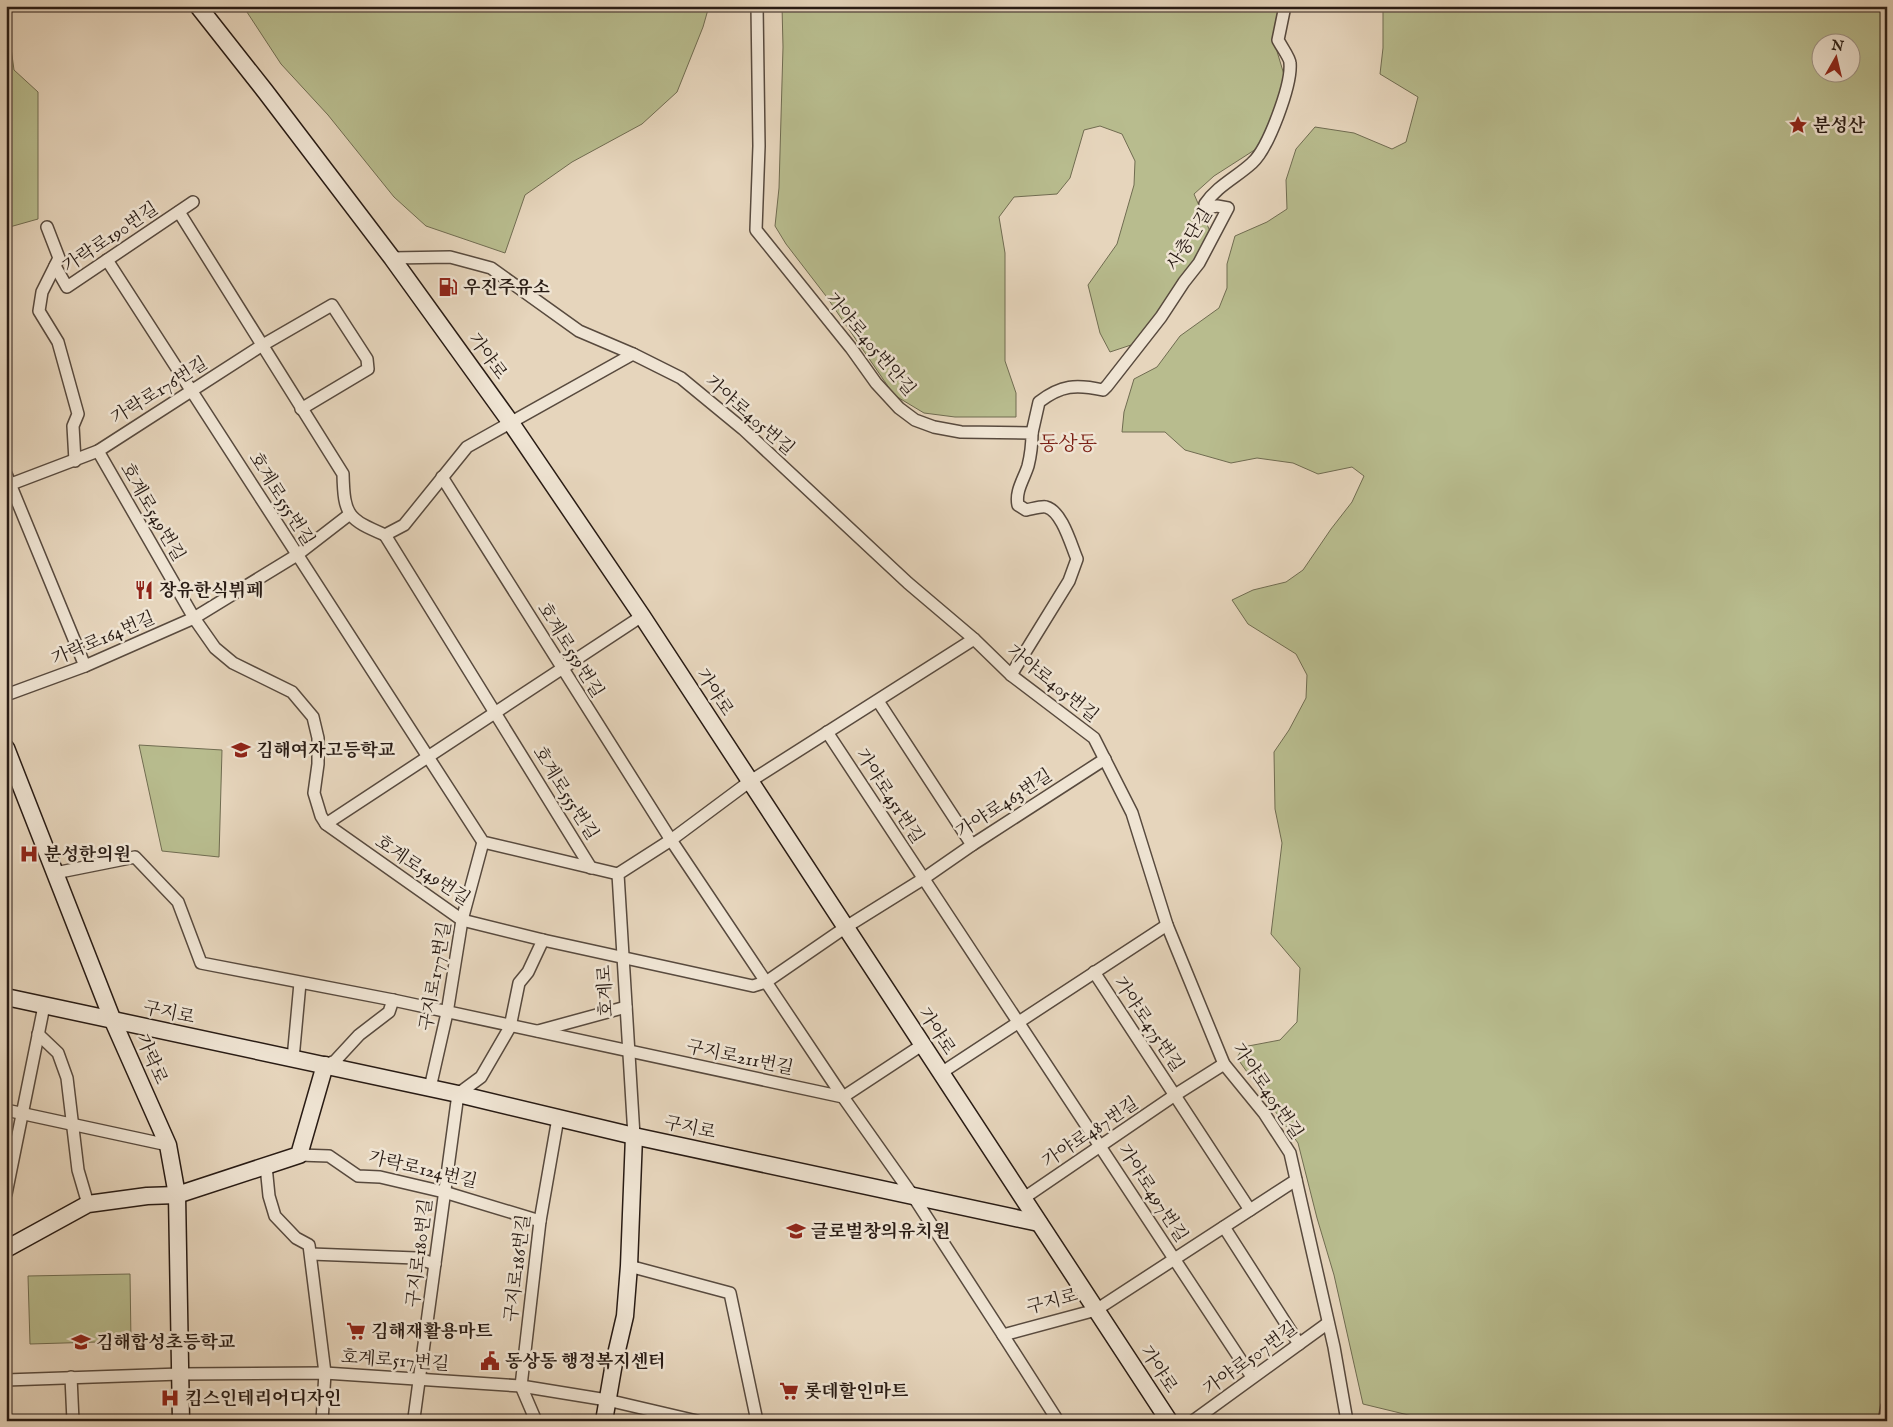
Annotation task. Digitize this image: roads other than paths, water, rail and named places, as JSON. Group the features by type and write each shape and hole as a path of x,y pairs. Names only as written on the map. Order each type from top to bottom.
{"main road":[{"name":"가야로","path":"198,6 392,258 512,423 642,616 1169,1421"},
{"name":"가락로","path":"6,748 113,1021 168,1145 177,1195 181,1421"},
{"name":"구지로","path":"6,997 458,1094 634,1136 1039,1223"},
{"path":"299,1155 325,1065"},
{"name":"호계로","path":"604,1421 625,1316 634,1136"},
{"name":"가락로124번길","path":"88,1204 147,1196 177,1195 299,1155"},
{"path":"6,1249 88,1204"}],"street":[{"name":"가야로405번안길","path":"757,6 759,146 756,230 851,348 876,383 899,408 915,420 934,428 961,432 1032,433"},
{"name":"사충단길","path":"1032,433 1039,402 1055,391 1070,387 1088,387 1103,390 1107,386 1161,317 1199,263 1228,208 1217,206 1207,208 1205,204 1221,188 1253,163 1273,126 1287,90 1290,61 1278,40 1285,6"},
{"name":"가락로190번길","path":"55,266 67,287 194,202"},
{"path":"179,212 301,410 343,474 344,496 350,514 358,523 385,534 494,712"},
{"name":"가락로190번길","path":"47,227 59,258 42,292 39,311 58,342 78,414 74,426 74,461"},
{"name":"가야로405번길","path":"392,258 450,257 491,268 579,332 633,354 681,378 743,429 908,583 974,639 1011,676 1094,738 1132,813 1167,925 1224,1064 1264,1113 1290,1153 1328,1323 1347,1421"},
{"name":"호계로555번길","path":"107,260 483,842 618,874"},
{"name":"가락로176번길","path":"85,666 8,482 74,461 98,450 262,346 332,305 367,359 368,369 301,410"},
{"path":"385,534 404,525 467,447 633,354"},
{"path":"1011,676 1069,581 1077,559 1060,519 1055,513 1046,507 1026,510 1018,505 1016,496 1032,450 1032,433"},
{"name":"호계로549번길","path":"98,450 194,618 215,648 233,663 292,692 313,717 318,738 318,764 314,793 321,816 326,824 462,920 624,958"},
{"name":"호계로559번길","path":"442,477 671,840"},
{"name":"가락로164번길","path":"6,695 85,666 194,618 297,555 350,514"},
{"path":"326,824 642,616"},
{"path":"618,874 671,840 749,782 974,639"},
{"path":"878,701 972,845"},
{"name":"호계로555번길","path":"494,712 591,868"},
{"name":"가야로451번길","path":"827,732 923,879"},
{"name":"가야로463번길","path":"846,927 923,879 1105,759"},
{"name":"구지로211번길","path":"671,840 843,1097 913,1196"},
{"name":"구지로177번길","path":"430,1088 447,1013 462,920 483,842"},
{"name":"구지로211번길","path":"55,873 135,857 178,902 201,963 393,1000 510,1027 843,1097"},
{"name":"호계로","path":"618,874 634,1136"},
{"path":"923,879 1101,1146"},
{"name":"가야로475번길","path":"941,1073 1167,925"},
{"path":"624,958 753,986 766,982 846,927"},
{"path":"458,1094 481,1077 510,1027 519,983 528,972 543,940"},
{"name":"가야로475번길","path":"1094,972 1175,1095"},
{"path":"293,1059 300,983"},
{"path":"325,1065 335,1061 359,1035 389,1012 393,1000"},
{"path":"6,1194 44,1006"},
{"path":"534,1032 626,1006"},
{"path":"38,1034 58,1053 67,1078 78,1170 88,1204"},
{"path":"843,1097 922,1045"},
{"name":"가야로487번길","path":"1024,1198 1175,1095 1224,1064"},
{"name":"구지로180번길","path":"414,1418 458,1094"},
{"path":"1175,1095 1250,1210"},
{"path":"6,1110 168,1145"},
{"name":"구지로186번길","path":"536,1421 521,1386 540,1221 558,1118"},
{"name":"가야로497번길","path":"1101,1146 1252,1377"},
{"name":"가락로124번길","path":"299,1155 329,1156 358,1176 380,1177 444,1192 540,1221"},
{"path":"266,1166 269,1196 275,1216 296,1238 309,1245 311,1254 325,1372 322,1421"},
{"name":"가야로497번길","path":"1096,1310 1296,1180"},
{"path":"913,1196 1058,1421"},
{"path":"1224,1227 1299,1344"},
{"path":"311,1254 416,1258 435,1264"},
{"path":"629,1266 730,1293 757,1421"},
{"name":"구지로","path":"1003,1335 1096,1310"},
{"name":"가야로507번길","path":"1192,1421 1328,1323"},
{"name":"호계로517번길","path":"180,1374 325,1372 521,1386 607,1400"},
{"path":"6,1380 180,1374"},
{"path":"71,1377 73,1421"},
{"path":"607,1400 697,1421"},
{"path":"1884,1421 1887,1406"}],"place":[{"name":"분성산","path":"1798,125"},
{"name":"우진주유소","path":"448,287"},
{"name":"장유한식뷔페","path":"144,590"},
{"name":"김해여자고등학교","path":"241,750"},
{"name":"분성한의원","path":"29,854"},
{"name":"글로벌창의유치원","path":"796,1231"},
{"name":"김해재활용마트","path":"356,1331"},
{"name":"김해합성초등학교","path":"81,1342"},
{"name":"동상동 행정복지센터","path":"490,1361"},
{"name":"롯데할인마트","path":"789,1391"},
{"name":"킴스인테리어디자인","path":"170,1398"}],"district":[{"name":"동상동","path":"1068,443"}]}
